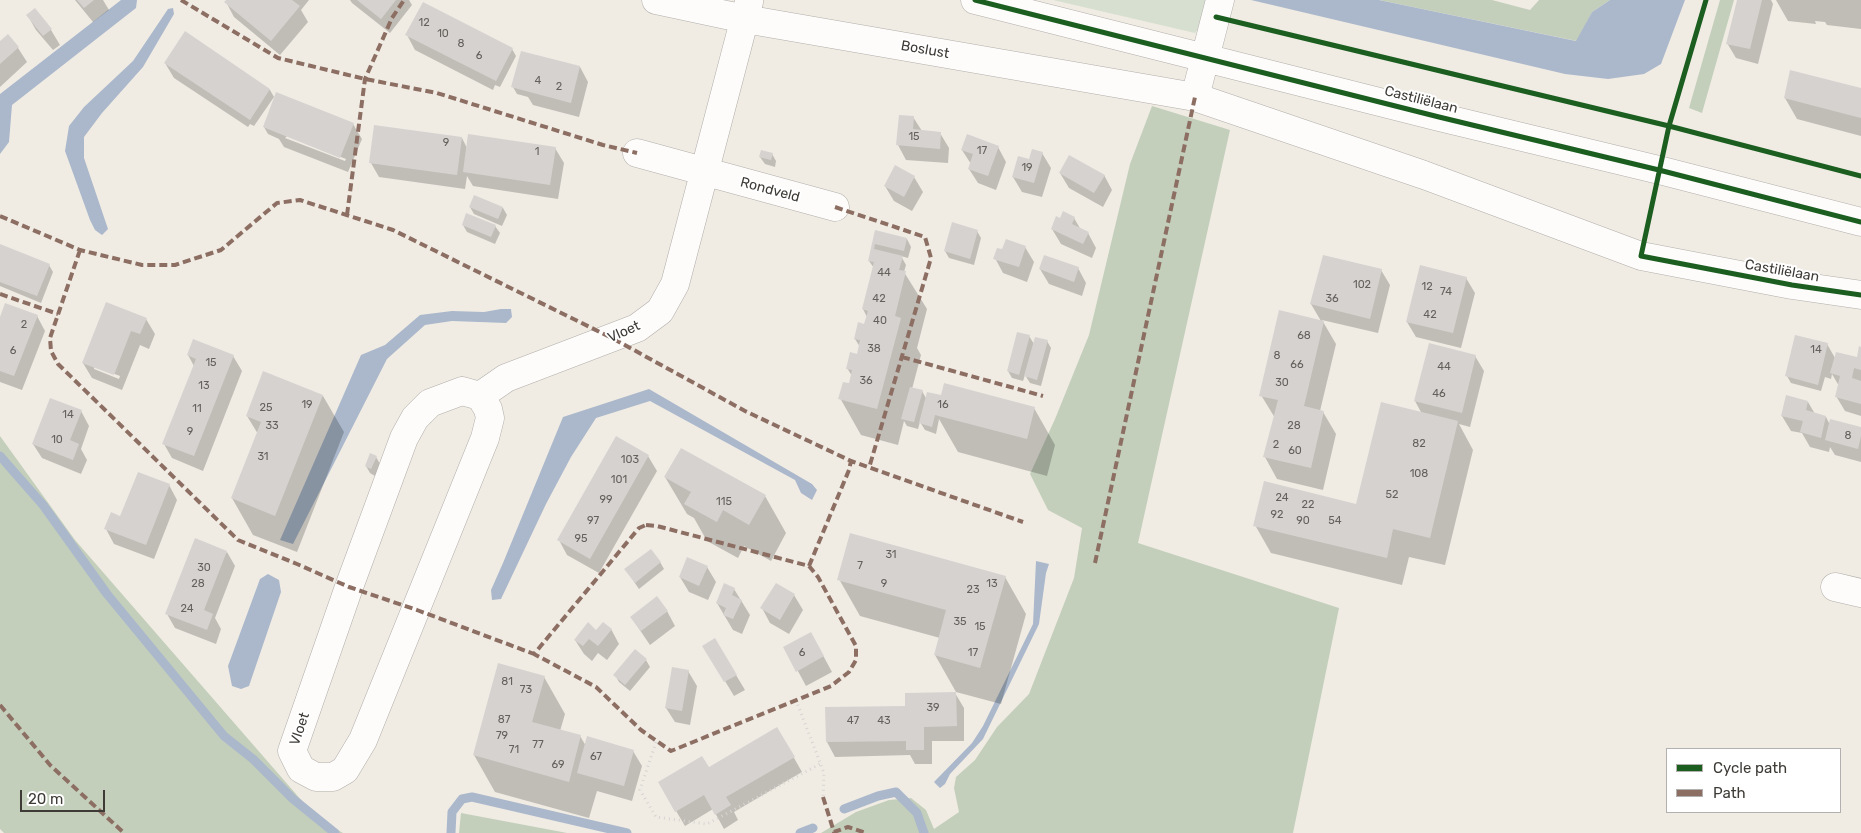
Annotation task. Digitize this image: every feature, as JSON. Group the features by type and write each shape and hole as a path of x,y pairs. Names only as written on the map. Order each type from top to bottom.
{"street":[{"name":"Boslust","path":"656,0 747,9 1195,97"},
{"name":"Castiliëlaan","path":"974,0 1861,222"},
{"name":"Vloet","path":"480,396 506,378 637,328 660,311 675,284 706,172 747,9"},
{"path":"1195,97 1218,9"},
{"name":"Castiliëlaan","path":"1195,97 1424,175 1641,256 1792,285 1861,296"},
{"path":"637,153 706,172"},
{"name":"Rondveld","path":"706,172 835,207"},
{"name":"Vloet","path":"462,391 480,396 488,409 490,418 485,438 363,740 345,770 332,777 316,777 301,769 292,751 404,438 415,418 430,403 447,395 462,391"},
{"path":"1835,587 1861,593"}],"path":[{"path":"796,700 824,773 823,797"},
{"path":"656,742 640,790 656,817 707,824 820,764"}],"green space":[{"path":"1053,0 1208,0 1200,27 1195,33"},
{"path":"1379,0 1492,0 1530,10 1539,0 1610,0 1592,12 1577,41"},
{"path":"1720,0 1734,0 1702,113 1689,108"},
{"path":"1152,106 1230,130 1138,543 1339,608 1293,833 821,833 856,812 889,800 911,798 926,810 934,829 959,812 954,788 956,777 975,760 997,727 1029,694 1074,578 1082,528 1048,510 1030,474 1055,419 1089,335 1130,164"},
{"path":"0,436 75,540 316,817 343,833 4,833 0,829"},
{"path":"461,813 562,832 567,833 459,833"}],"water":[{"path":"121,0 137,0 136,8 12,105 9,142 0,154 0,94"},
{"path":"1251,0 1379,0 1576,41 1592,12 1610,0 1685,0 1661,64 1644,74 1608,79 1565,74"},
{"path":"173,8 174,14 143,67 102,113 84,137 84,158 108,229 102,235 95,230 90,220 65,151 69,126 84,107 133,61 168,9"},
{"path":"511,309 512,317 506,323 452,321 425,325 387,359 293,544 280,540 361,355 385,345 420,315 452,311 484,312"},
{"path":"649,389 812,484 817,490 812,500 801,493 795,480 650,401 596,418 571,457 546,504 501,599 492,600 491,590 563,417"},
{"path":"1036,561 1049,564 1039,624 983,739 950,774 945,784 940,788 934,782 972,743 983,726 1033,624"},
{"path":"268,574 279,580 281,592 249,686 241,689 232,686 228,666 260,579"}],"building":[{"path":"77,0 94,0 84,8"},
{"path":"226,0 292,0 300,6 271,41 224,2"},
{"path":"357,0 396,0 381,19"},
{"path":"1737,0 1762,0 1750,49 1726,44"},
{"path":"423,2 513,48 496,81 405,35"},
{"path":"35,8 52,29 43,36 26,15"},
{"path":"185,31 270,89 250,120 164,63"},
{"path":"8,34 19,47 0,64 0,41"},
{"path":"521,51 580,66 571,103 511,87"},
{"path":"1790,70 1861,88 1861,118 1784,98"},
{"path":"276,92 354,123 340,158 263,127"},
{"path":"899,115 914,116 913,129 941,132 940,149 896,145"},
{"path":"374,125 462,137 457,175 369,163"},
{"path":"468,134 556,147 550,185 463,172"},
{"path":"967,134 999,146 988,176 968,169 973,154 961,150"},
{"path":"1032,149 1043,152 1034,183 1012,177 1018,156 1029,159"},
{"path":"761,150 773,153 771,160 759,157"},
{"path":"1069,155 1105,175 1094,193 1059,173"},
{"path":"895,165 915,176 904,197 884,186"},
{"path":"474,195 503,207 498,219 469,207"},
{"path":"1063,211 1075,217 1072,224 1089,232 1083,244 1051,229 1056,216 1060,218"},
{"path":"466,213 496,225 491,237 462,225"},
{"path":"952,222 978,230 970,259 944,251"},
{"path":"875,230 907,238 904,251 875,244 874,249 903,256 899,270 906,271 895,316 901,318 877,409 838,399 843,382 849,383 852,370 846,369 850,352 857,354 860,340 854,339 858,322 864,324 868,311 862,309 874,262 868,261"},
{"path":"1006,239 1026,246 1019,267 993,259 997,248 1002,249"},
{"path":"0,244 50,264 37,296 0,282"},
{"path":"1044,255 1079,267 1074,282 1039,269"},
{"path":"1323,255 1382,269 1370,319 1310,304"},
{"path":"1420,265 1467,277 1453,333 1406,322"},
{"path":"106,302 147,318 140,334 131,331 114,375 82,363"},
{"path":"5,303 38,315 14,376 0,371 0,317"},
{"path":"1279,310 1324,321 1304,406 1324,411 1311,468 1263,457 1278,400 1259,396"},
{"path":"1017,332 1030,335 1019,375 1007,371"},
{"path":"1795,335 1828,343 1818,385 1785,376"},
{"path":"1035,337 1048,340 1037,380 1024,376"},
{"path":"193,339 234,355 194,456 162,444 196,359 187,355"},
{"path":"1429,343 1476,355 1462,413 1414,401"},
{"path":"1859,346 1861,347 1861,370 1854,368 1852,378 1861,381 1861,404 1835,397 1840,376 1830,373 1836,352 1857,357"},
{"path":"263,371 323,395 275,516 231,498 261,422 246,416"},
{"path":"944,383 1035,407 1027,439 935,415 932,427 919,423 927,392 941,395"},
{"path":"910,387 923,390 914,422 901,419"},
{"path":"1786,395 1808,401 1806,410 1826,416 1821,438 1800,432 1803,421 1781,416"},
{"path":"50,398 82,410 70,440 79,444 73,460 32,444"},
{"path":"1381,402 1458,421 1430,538 1393,529 1387,558 1253,526 1264,481 1356,504"},
{"path":"1830,419 1861,427 1858,449 1825,440"},
{"path":"616,436 649,455 590,559 557,540"},
{"path":"681,448 766,495 749,525 723,510 717,522 684,504 691,492 664,477"},
{"path":"370,453 377,456 371,469 365,466"},
{"path":"138,472 170,484 146,545 104,529 111,512 120,516"},
{"path":"850,533 1006,576 980,668 934,655 946,610 837,580"},
{"path":"195,538 227,551 204,610 213,614 207,630 165,614"},
{"path":"651,549 661,562 635,583 624,569"},
{"path":"687,557 708,566 699,586 679,577"},
{"path":"724,583 735,588 732,595 742,600 733,619 723,615 726,608 716,603"},
{"path":"776,583 795,594 780,620 760,608"},
{"path":"657,596 668,611 641,631 630,617"},
{"path":"588,622 596,630 603,622 612,629 598,646 589,639 583,646 574,640"},
{"path":"811,632 824,656 796,672 783,647"},
{"path":"715,638 737,675 724,682 702,646"},
{"path":"635,649 647,659 625,685 613,675"},
{"path":"498,663 545,676 532,722 581,735 569,782 473,755"},
{"path":"672,667 689,670 682,711 665,708"},
{"path":"956,692 957,726 924,727 924,750 906,750 906,741 826,742 825,707 905,706 905,693"},
{"path":"777,727 795,757 726,797 731,805 715,815 704,795 675,812 658,782 702,756 709,767"},
{"path":"587,736 634,750 624,786 577,773"}],"waterway":[{"path":"0,456 43,505 107,594 224,736 253,759 293,799 335,833"},
{"path":"844,809 878,796 896,792 917,813 924,833"},
{"path":"451,833 452,812 462,799 472,797 627,833"},
{"path":"800,833 813,828"}],"marked path":[{"path":"181,0 278,58 365,79 437,93 603,145 637,153"},
{"path":"347,215 365,79 392,18 404,0"},
{"path":"1095,563 1195,97"},
{"path":"0,216 80,250 142,265 175,265 221,250 277,203 300,200 393,230 612,338 745,411 851,461 1023,522"},
{"path":"835,207 925,237 931,258 869,468"},
{"path":"80,250 50,338 51,351 58,364 238,540 349,587 417,610 534,654"},
{"path":"0,294 58,314"},
{"path":"902,357 1043,396"},
{"path":"809,566 851,461"},
{"path":"646,525 657,526 809,566 818,577 856,646 856,660 849,672 831,686 671,751 641,730 596,687 534,654 639,528 646,525"},
{"path":"0,705 50,765 124,833"},
{"path":"823,797 834,832 848,827 866,833"}],"cycle path":[{"path":"975,0 1861,222"},
{"path":"1706,0 1669,126 1641,256 1792,285 1861,295"},
{"path":"1216,17 1669,126 1861,176"}]}
